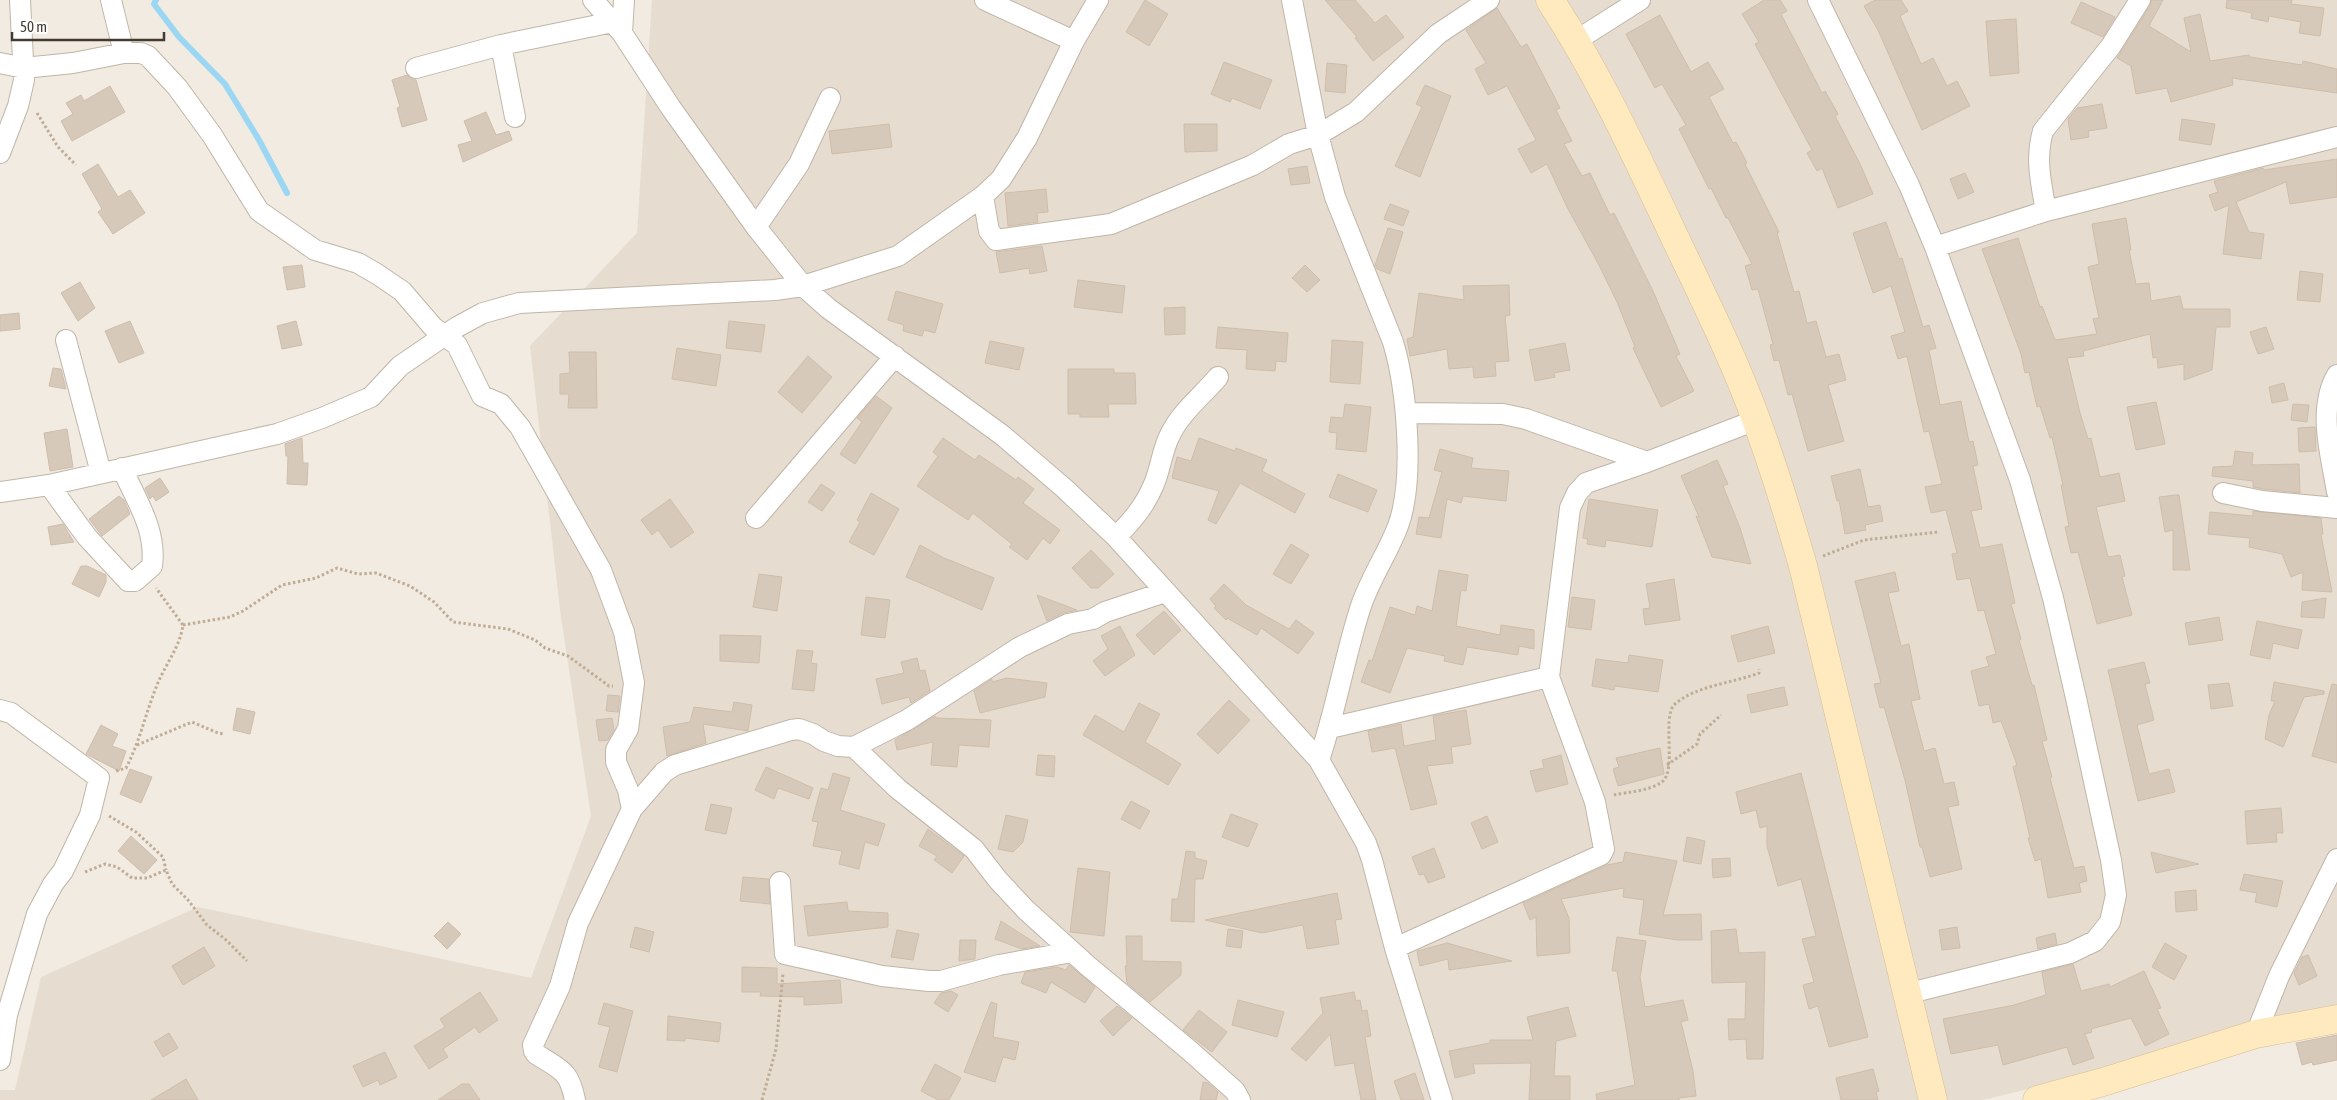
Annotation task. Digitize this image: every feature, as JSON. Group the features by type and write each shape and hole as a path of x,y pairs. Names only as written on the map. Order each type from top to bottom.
{"street":[{"path":"0,153 23,92 24,68 20,0"},
{"path":"111,0 124,53"},
{"path":"593,0 617,28 671,108 756,227 804,286 829,309 1002,436 1064,488 1116,537 1319,760 1366,842 1378,878 1395,948 1442,1100"},
{"path":"617,28 624,0"},
{"path":"986,0 1074,41"},
{"path":"0,492 48,485 277,434 322,418 371,397 400,366 445,334 483,313 519,303 775,290 804,286 898,256 983,196 1001,179 1027,138 1074,41 1098,0"},
{"path":"1292,0 1318,135 1335,196 1393,342 1406,413 1405,502 1398,526 1359,609 1330,728 1319,760"},
{"path":"983,196 989,231 996,240 1111,224 1253,165 1289,144 1318,135 1356,112 1438,34 1489,0"},
{"path":"1550,0 1577,40 1623,128 1729,353 1756,420 1784,502 1803,566 1932,1100"},
{"path":"1577,40 1640,0"},
{"path":"1818,0 1909,185 1936,247 2020,480 2036,536 2076,698 2111,860 2116,895 2110,922 2095,940 2070,953 1906,994"},
{"path":"2046,212 2038,164 2038,148 2043,131 2111,46 2140,0"},
{"path":"416,68 501,45 617,28"},
{"path":"501,45 515,117"},
{"path":"0,63 24,68 73,63 124,53 141,52 148,56 178,87 212,135 259,212 315,250 358,263 377,274 402,291 433,327 458,345 482,396 501,404 520,428 601,570 624,632 634,683 628,729 616,750 616,762 628,790 632,810"},
{"path":"756,227 800,164 830,98"},
{"path":"1936,247 2046,212 2337,137"},
{"path":"66,340 100,473"},
{"path":"756,518 895,356"},
{"path":"2337,375 2329,389 2327,400 2329,448 2337,492"},
{"path":"1116,537 1139,514 1154,484 1170,433 1180,419 1218,377"},
{"path":"1406,413 1503,414 1544,424 1647,462"},
{"path":"1395,948 1601,855 1604,849 1604,841 1595,802 1549,677 1570,508 1577,493 1586,483 1647,462 1756,420"},
{"path":"48,485 87,538 128,581 135,580 152,566 154,553 150,526 122,468"},
{"path":"2223,492 2262,501 2337,508"},
{"path":"575,1100 567,1074 536,1054 533,1045 560,986 578,923 632,810 664,772 675,765 791,730 800,729 838,746 854,747 907,720 1020,646 1068,624 1093,619 1105,612 1165,592"},
{"path":"1330,728 1549,677"},
{"path":"0,710 11,712 99,778 93,806 63,871 53,884 38,914 8,1015 0,1060"},
{"path":"854,747 898,789 974,849 998,880 1026,910 1072,952 1189,1050 1235,1091 1240,1100"},
{"path":"2256,1034 2279,976 2337,860"},
{"path":"780,882 785,954 882,976 941,981 999,965 1072,952"},
{"path":"2037,1100 2103,1082 2256,1034 2337,1019"}],"path":[{"path":"23,92 58,147 76,165"},
{"path":"1803,566 1833,551 1864,540 1938,532"},
{"path":"99,778 126,768 137,745 157,684 168,660 181,640 183,625 157,589 152,566"},
{"path":"183,625 230,617 282,585 316,578 337,568 358,574 376,573 410,586 434,602 453,622 508,629 535,640 545,648 568,656 609,686 634,683"},
{"path":"1595,802 1662,781 1667,774 1670,745 1668,718 1673,707 1691,693 1735,682 1759,673 1760,669"},
{"path":"1667,766 1698,744 1700,734 1721,715"},
{"path":"137,745 192,722 218,733 226,734"},
{"path":"93,806 136,832 163,858 172,884 188,900 207,925 226,939 247,961"},
{"path":"63,871 76,876 105,864 117,867 132,878 147,878 166,870"},
{"path":"762,1100 776,1049 785,954"}],"shaded area":[{"path":"652,0 2337,0 2337,1013 1983,1100 0,1100 0,1090 15,1090 41,977 198,907 531,978 591,816 560,610 530,346 637,233"}],"building":[{"path":"1145,0 1168,14 1149,46 1126,32"},
{"path":"1325,0 1355,0 1375,23 1386,15 1404,37 1373,61 1355,38 1357,37"},
{"path":"1764,0 1780,0 1787,11 1781,14 1822,93 1825,91 1838,114 1835,116 1873,194 1838,208 1822,168 1817,171 1807,153 1812,150 1755,44 1759,42 1742,14"},
{"path":"1875,0 1901,0 1908,11 1900,16 1921,64 1933,58 1947,86 1957,81 1970,106 1922,130 1878,30 1864,6"},
{"path":"2152,0 2163,0 2149,26 2191,52 2184,18 2200,14 2210,61 2249,55 2250,57 2302,65 2303,61 2337,69 2337,93 2232,78 2233,85 2171,102 2167,88 2136,94 2131,66 2117,58"},
{"path":"2227,0 2292,0 2291,4 2324,8 2320,36 2299,33 2301,22 2269,16 2268,22 2251,18 2252,13 2226,8"},
{"path":"2081,2 2115,17 2103,37 2071,23"},
{"path":"1497,8 1521,47 1527,44 1560,108 1556,110 1572,141 1564,144 1582,176 1590,173 1610,215 1614,213 1653,291 1680,354 1676,356 1694,391 1661,407 1633,348 1635,347 1617,302 1567,207 1547,164 1531,173 1518,149 1536,140 1507,86 1488,95 1475,69 1486,63 1466,30"},
{"path":"1660,15 1691,72 1708,62 1724,89 1709,97 1733,143 1736,142 1747,163 1745,164 1779,232 1777,233 1794,292 1799,291 1807,323 1816,321 1826,357 1839,354 1846,380 1828,385 1844,441 1808,451 1792,394 1788,395 1779,360 1774,361 1770,345 1773,344 1758,289 1752,290 1745,266 1752,264 1711,188 1709,189 1679,129 1686,125 1662,84 1655,88 1626,34"},
{"path":"2016,19 2019,73 1990,76 1986,21"},
{"path":"1224,62 1272,80 1260,109 1232,98 1230,102 1211,94"},
{"path":"1327,63 1347,65 1345,93 1325,91"},
{"path":"407,75 416,80 427,120 402,127 397,108 400,107 392,80"},
{"path":"1425,85 1451,96 1420,177 1395,166 1422,107 1416,104"},
{"path":"110,86 125,112 72,141 61,121 73,114 66,103 81,95 84,101"},
{"path":"2102,104 2107,128 2088,131 2089,137 2071,140 2068,119 2077,108"},
{"path":"486,112 496,135 509,131 512,140 463,162 458,145 472,141 464,121"},
{"path":"2182,119 2215,124 2211,145 2179,140"},
{"path":"889,124 892,147 832,154 829,131"},
{"path":"1184,124 1217,124 1217,151 1185,152"},
{"path":"2337,159 2337,197 2290,204 2286,182 2236,202 2249,232 2264,234 2261,259 2223,254 2229,205 2215,211 2209,195 2218,192 2214,181 2263,168 2264,170"},
{"path":"98,164 118,197 130,190 145,213 113,234 98,212 102,209 82,174"},
{"path":"1307,166 1310,183 1291,185 1288,169"},
{"path":"1965,173 1974,192 1958,199 1950,179"},
{"path":"1046,189 1048,212 1037,213 1038,222 1008,226 1005,193"},
{"path":"1390,204 1409,211 1403,226 1384,219"},
{"path":"2126,218 2131,250 2129,250 2136,284 2149,283 2151,301 2180,296 2183,309 2230,309 2230,327 2216,327 2212,370 2184,380 2184,364 2158,368 2157,357 2153,358 2150,334 2083,351 2084,356 2067,358 2080,413 2088,439 2091,438 2100,477 2119,473 2125,501 2096,507 2108,557 2120,555 2125,576 2122,577 2132,615 2097,624 2078,552 2071,553 2065,527 2069,526 2061,485 2063,485 2052,437 2050,438 2040,406 2037,407 2029,372 2025,373 2021,354 1982,249 2018,238 2040,307 2042,306 2055,340 2097,334 2093,319 2099,318 2088,267 2099,264 2092,224"},
{"path":"1886,222 1899,259 1902,258 1923,327 1929,325 1936,348 1929,350 1940,405 1961,401 1969,442 1973,441 1978,465 1973,466 1982,509 1971,511 1980,548 2002,544 2015,603 2011,604 2021,639 2019,640 2032,685 2034,685 2047,740 2042,741 2052,777 2050,778 2074,868 2084,866 2087,881 2079,883 2081,892 2048,898 2041,859 2035,861 2028,838 2030,838 2013,767 2017,765 2001,721 1993,723 1989,704 1979,706 1971,671 1989,666 1986,657 1996,654 1984,610 1978,611 1970,578 1957,580 1952,554 1957,553 1946,510 1931,513 1925,487 1942,484 1929,431 1924,432 1907,356 1898,359 1891,336 1905,332 1891,286 1873,293 1853,233"},
{"path":"1388,228 1403,232 1390,274 1377,269 1375,265"},
{"path":"1042,246 1047,271 1030,274 1029,268 1000,273 996,252"},
{"path":"302,265 305,287 287,290 283,267"},
{"path":"1305,265 1320,280 1307,292 1292,278"},
{"path":"2300,271 2323,274 2320,302 2297,300"},
{"path":"1078,280 1125,286 1122,313 1074,307"},
{"path":"80,282 95,308 78,321 61,293"},
{"path":"1509,285 1510,315 1505,316 1509,361 1495,362 1496,376 1474,378 1473,367 1449,369 1447,349 1410,356 1407,339 1413,337 1419,293 1464,300 1463,286"},
{"path":"896,291 943,304 935,333 924,330 922,336 903,331 904,325 888,320"},
{"path":"1185,307 1185,334 1165,335 1164,308"},
{"path":"19,313 20,329 0,331 0,315"},
{"path":"130,321 144,353 119,363 105,331"},
{"path":"296,321 302,345 282,349 277,326"},
{"path":"729,321 765,325 761,352 726,348"},
{"path":"1218,327 1288,333 1286,362 1276,361 1275,371 1246,369 1247,350 1216,348"},
{"path":"2266,327 2274,349 2258,354 2250,332"},
{"path":"1332,340 1363,342 1360,384 1330,382"},
{"path":"990,341 1024,348 1019,370 985,363"},
{"path":"1565,343 1570,370 1554,373 1555,377 1535,381 1529,350"},
{"path":"677,348 721,355 716,386 672,379"},
{"path":"569,352 596,352 597,408 568,408 569,394 560,394 560,374 570,373"},
{"path":"808,356 832,377 802,413 778,392"},
{"path":"53,368 61,369 66,389 49,386"},
{"path":"1068,369 1114,369 1114,373 1135,373 1136,404 1108,404 1109,417 1080,417 1080,414 1068,414"},
{"path":"2284,383 2288,400 2272,403 2269,387"},
{"path":"876,396 892,408 855,464 840,454 862,422 857,418"},
{"path":"2156,402 2165,444 2136,450 2127,407"},
{"path":"1345,404 1371,407 1366,452 1336,449 1337,433 1329,432 1331,417 1343,418"},
{"path":"2293,404 2309,405 2307,422 2291,420"},
{"path":"2315,427 2316,451 2299,452 2298,428"},
{"path":"67,429 73,467 50,471 44,433"},
{"path":"302,438 303,463 308,463 307,485 287,484 288,456 286,456 285,444"},
{"path":"943,438 975,460 979,455 1016,480 1018,477 1034,489 1023,503 1060,530 1050,544 1043,538 1027,560 1009,547 1012,544 973,513 968,520 917,486 938,456 933,452"},
{"path":"1199,438 1235,451 1236,448 1267,460 1262,471 1305,494 1295,513 1240,483 1216,524 1208,520 1219,491 1172,478 1177,457 1191,461"},
{"path":"1440,449 1473,458 1471,468 1509,471 1506,501 1463,496 1461,503 1447,499 1441,538 1416,534 1419,517 1429,518 1442,472 1434,470"},
{"path":"2235,451 2253,453 2252,465 2299,464 2300,493 2253,487 2253,481 2212,476 2213,467 2233,466"},
{"path":"1717,460 1728,484 1723,486 1740,528 1751,564 1712,557 1696,516 1699,517 1681,476"},
{"path":"1860,469 1868,507 1880,505 1883,521 1865,525 1866,530 1845,534 1839,500 1837,501 1831,476"},
{"path":"1338,474 1377,490 1368,512 1329,497"},
{"path":"160,478 169,492 156,501 153,496 150,499 145,488"},
{"path":"821,484 835,493 822,511 808,502"},
{"path":"871,493 899,509 874,555 849,542 860,522 857,520"},
{"path":"2179,495 2190,570 2173,570 2173,530 2165,532 2159,497"},
{"path":"119,496 124,500 130,514 102,536 89,519"},
{"path":"670,499 694,532 671,548 658,530 652,535 641,520"},
{"path":"1589,499 1658,510 1652,547 1606,540 1605,547 1587,544 1588,539 1583,538"},
{"path":"2253,511 2321,518 2323,534 2321,535 2332,592 2302,590 2303,572 2291,577 2282,554 2249,547 2250,538 2208,534 2210,512 2253,516"},
{"path":"63,524 74,542 51,545 48,527"},
{"path":"1291,544 1309,555 1291,584 1273,574"},
{"path":"920,545 944,558 994,578 982,610 906,577"},
{"path":"1091,550 1114,574 1098,588 1091,588 1072,568"},
{"path":"81,566 87,566 106,575 106,582 99,597 72,584"},
{"path":"1439,570 1468,575 1466,591 1461,590 1456,626 1500,635 1501,625 1534,630 1534,649 1519,646 1518,655 1467,647 1463,665 1444,661 1445,656 1407,648 1390,693 1361,682 1369,660 1372,661 1390,607 1415,615 1417,606 1432,611"},
{"path":"1895,572 1899,591 1888,593 1901,646 1909,644 1920,699 1911,701 1924,751 1935,748 1944,784 1954,782 1959,805 1948,807 1962,869 1930,877 1922,847 1920,847 1905,780 1884,707 1880,708 1874,684 1881,683 1855,581"},
{"path":"759,574 782,577 777,611 753,607"},
{"path":"1674,579 1680,620 1645,625 1643,609 1650,608 1646,584"},
{"path":"1224,584 1246,605 1289,629 1296,620 1314,633 1298,654 1261,628 1257,635 1227,618 1226,620 1214,608 1216,606 1210,599"},
{"path":"1037,595 1077,610 1063,613 1047,621"},
{"path":"866,597 890,600 885,638 861,635"},
{"path":"1572,597 1595,600 1591,630 1568,627"},
{"path":"2326,598 2324,618 2301,617 2302,602"},
{"path":"1164,611 1181,630 1154,655 1136,635"},
{"path":"2219,617 2223,640 2189,645 2185,623"},
{"path":"2257,621 2302,630 2298,649 2273,643 2270,659 2250,655"},
{"path":"1120,626 1135,655 1105,676 1093,661 1108,649 1101,636"},
{"path":"1768,626 1775,653 1738,662 1731,636"},
{"path":"720,635 761,636 759,663 720,661"},
{"path":"797,650 813,651 811,663 817,664 814,691 792,689"},
{"path":"1629,655 1663,660 1658,692 1615,686 1614,690 1592,686 1596,659 1628,663"},
{"path":"917,658 920,671 925,670 930,691 911,703 909,697 882,704 876,679 904,673 901,662"},
{"path":"2144,662 2150,683 2145,684 2154,720 2137,725 2149,774 2169,769 2175,792 2138,801 2108,670"},
{"path":"1007,678 1047,683 1045,697 980,713 974,691 992,679 992,682"},
{"path":"2274,682 2324,691 2324,694 2304,697 2283,747 2265,739 2269,715 2275,701 2271,701"},
{"path":"2229,683 2233,706 2211,709 2208,685"},
{"path":"2332,684 2337,685 2337,763 2312,756"},
{"path":"1784,687 1788,705 1751,713 1747,695"},
{"path":"608,695 620,696 618,712 606,711"},
{"path":"1229,700 1250,720 1218,754 1197,734"},
{"path":"734,702 752,705 748,731 703,724 706,743 667,756 663,727 690,722 694,707 732,712"},
{"path":"1139,703 1160,714 1145,742 1181,764 1168,785 1083,735 1095,715 1124,732"},
{"path":"237,708 255,712 250,734 233,730"},
{"path":"1466,710 1471,744 1451,747 1453,763 1427,766 1437,804 1411,810 1395,748 1372,752 1368,731 1401,724 1404,746 1436,740 1433,716"},
{"path":"935,716 936,718 991,720 989,747 959,745 957,767 931,765 933,742 897,750 895,740"},
{"path":"612,718 614,730 608,740 599,741 596,720"},
{"path":"101,725 118,734 112,746 126,751 119,771 86,754"},
{"path":"1660,748 1664,774 1618,786 1613,769 1619,767 1616,758"},
{"path":"1038,755 1055,756 1054,777 1036,775"},
{"path":"1561,755 1568,784 1536,792 1530,771 1544,768 1542,760"},
{"path":"766,767 813,788 809,799 778,788 774,799 755,790"},
{"path":"130,769 152,777 141,803 120,794"},
{"path":"833,773 850,778 840,810 885,824 878,846 865,842 859,869 839,864 842,851 813,846 818,822 812,821 821,788 828,790"},
{"path":"1801,773 1868,1037 1829,1047 1818,1006 1809,1009 1803,985 1814,982 1802,939 1816,936 1801,879 1778,886 1767,846 1767,826 1760,828 1756,810 1741,814 1736,792"},
{"path":"1131,801 1150,811 1140,829 1121,819"},
{"path":"711,804 732,808 726,834 705,830"},
{"path":"2281,808 2283,833 2276,833 2277,842 2247,844 2245,811"},
{"path":"1231,814 1258,824 1248,847 1222,837"},
{"path":"1006,815 1028,820 1023,842 1013,852 998,849"},
{"path":"1487,816 1498,842 1482,849 1471,823"},
{"path":"928,829 964,856 952,873 934,860 937,856 919,846"},
{"path":"131,836 157,860 144,874 118,851"},
{"path":"1687,837 1705,841 1701,864 1683,861"},
{"path":"1434,848 1445,877 1428,883 1424,874 1419,875 1412,857"},
{"path":"1186,851 1195,852 1195,858 1207,861 1203,879 1195,879 1194,922 1171,921 1172,899 1178,899"},
{"path":"1625,852 1677,861 1663,915 1701,914 1702,940 1677,940 1639,934 1644,900 1623,897 1624,888 1561,899 1569,918 1570,953 1537,956 1536,917 1530,920 1523,903 1607,865 1623,862"},
{"path":"2151,852 2199,864 2156,873"},
{"path":"1730,858 1731,876 1713,878 1712,859"},
{"path":"1078,868 1110,872 1104,936 1070,932"},
{"path":"2244,874 2283,881 2277,907 2255,902 2257,893 2240,890"},
{"path":"743,877 769,879 770,904 740,901"},
{"path":"2196,890 2197,910 2176,912 2175,892"},
{"path":"1337,893 1342,919 1335,920 1339,944 1307,949 1303,925 1262,933 1205,920"},
{"path":"847,902 848,911 888,913 888,927 808,936 804,906"},
{"path":"1001,921 1040,946 1022,949 995,939"},
{"path":"448,922 461,934 447,949 434,936"},
{"path":"635,927 654,932 649,952 630,947"},
{"path":"1957,927 1960,948 1942,950 1939,930"},
{"path":"1228,929 1243,931 1241,948 1226,946"},
{"path":"1736,929 1739,953 1765,952 1763,1059 1747,1059 1746,1039 1729,1040 1728,1019 1745,1019 1746,982 1712,983 1711,931"},
{"path":"897,930 919,934 913,960 891,957"},
{"path":"2055,933 2057,944 2038,949 2036,938"},
{"path":"1126,936 1142,936 1142,961 1181,962 1181,975 1150,1002 1127,983 1125,966 1127,966"},
{"path":"1617,937 1646,941 1640,977 1645,1007 1683,1000 1688,1020 1681,1022 1693,1071 1696,1096 1679,1098 1679,1100 1597,1100 1596,1094 1635,1085 1617,971 1612,971"},
{"path":"960,940 976,940 975,959 959,961"},
{"path":"1447,943 1512,961 1449,970 1448,959 1420,966 1417,951"},
{"path":"2165,943 2187,956 2174,980 2152,967"},
{"path":"204,947 215,966 183,985 172,966"},
{"path":"2308,955 2317,976 2299,985 2294,973 2302,957"},
{"path":"2073,964 2081,991 2109,984 2110,987 2144,971 2161,1008 2157,1009 2169,1034 2145,1046 2131,1018 2091,1029 2092,1032 2085,1034 2094,1058 2073,1065 2067,1047 2003,1065 1998,1045 1951,1054 1943,1019 2014,1005 2046,995 2042,972"},
{"path":"1069,965 1095,987 1085,1003 1051,982 1046,993 1021,983 1025,972 1057,967 1066,970"},
{"path":"742,967 777,968 777,984 840,980 842,1003 804,1005 804,997 760,996 761,992 742,992"},
{"path":"951,991 958,995 948,1012 934,1003 941,993"},
{"path":"480,992 498,1020 479,1033 475,1027 443,1049 448,1057 429,1069 414,1046 445,1027 440,1019"},
{"path":"1354,992 1356,1001 1360,1000 1362,1011 1367,1010 1371,1036 1365,1037 1376,1100 1361,1100 1354,1063 1335,1066 1330,1034 1306,1061 1291,1049 1323,1013 1320,998"},
{"path":"1238,1000 1284,1012 1277,1037 1232,1025"},
{"path":"991,1002 997,1004 993,1037 1019,1042 1015,1060 1003,1057 995,1082 964,1072"},
{"path":"604,1003 633,1011 617,1072 599,1067 610,1027 598,1024"},
{"path":"1117,1006 1132,1018 1113,1036 1100,1021"},
{"path":"1568,1007 1576,1036 1556,1041 1554,1076 1570,1076 1570,1100 1529,1100 1531,1063 1473,1064 1475,1073 1455,1078 1449,1051 1490,1043 1490,1040 1533,1040 1527,1017"},
{"path":"1199,1010 1227,1032 1212,1052 1183,1030"},
{"path":"668,1016 721,1023 719,1042 685,1038 685,1041 667,1040"},
{"path":"169,1033 178,1048 163,1057 154,1042"},
{"path":"2337,1035 2337,1060 2313,1065 2312,1062 2302,1065 2296,1043"},
{"path":"385,1052 397,1077 380,1085 378,1080 363,1087 353,1066"},
{"path":"935,1064 961,1078 949,1100 938,1100 921,1091"},
{"path":"1873,1069 1879,1091 1876,1092 1878,1100 1841,1100 1836,1078"},
{"path":"1415,1073 1424,1100 1401,1100 1394,1081"},
{"path":"186,1079 198,1100 151,1100"},
{"path":"1203,1082 1208,1083 1218,1092 1216,1100 1200,1100"},
{"path":"462,1084 469,1084 480,1100 438,1100"}],"waterway":[{"path":"156,0 154,4 179,37 225,84 259,140 287,193"}]}
